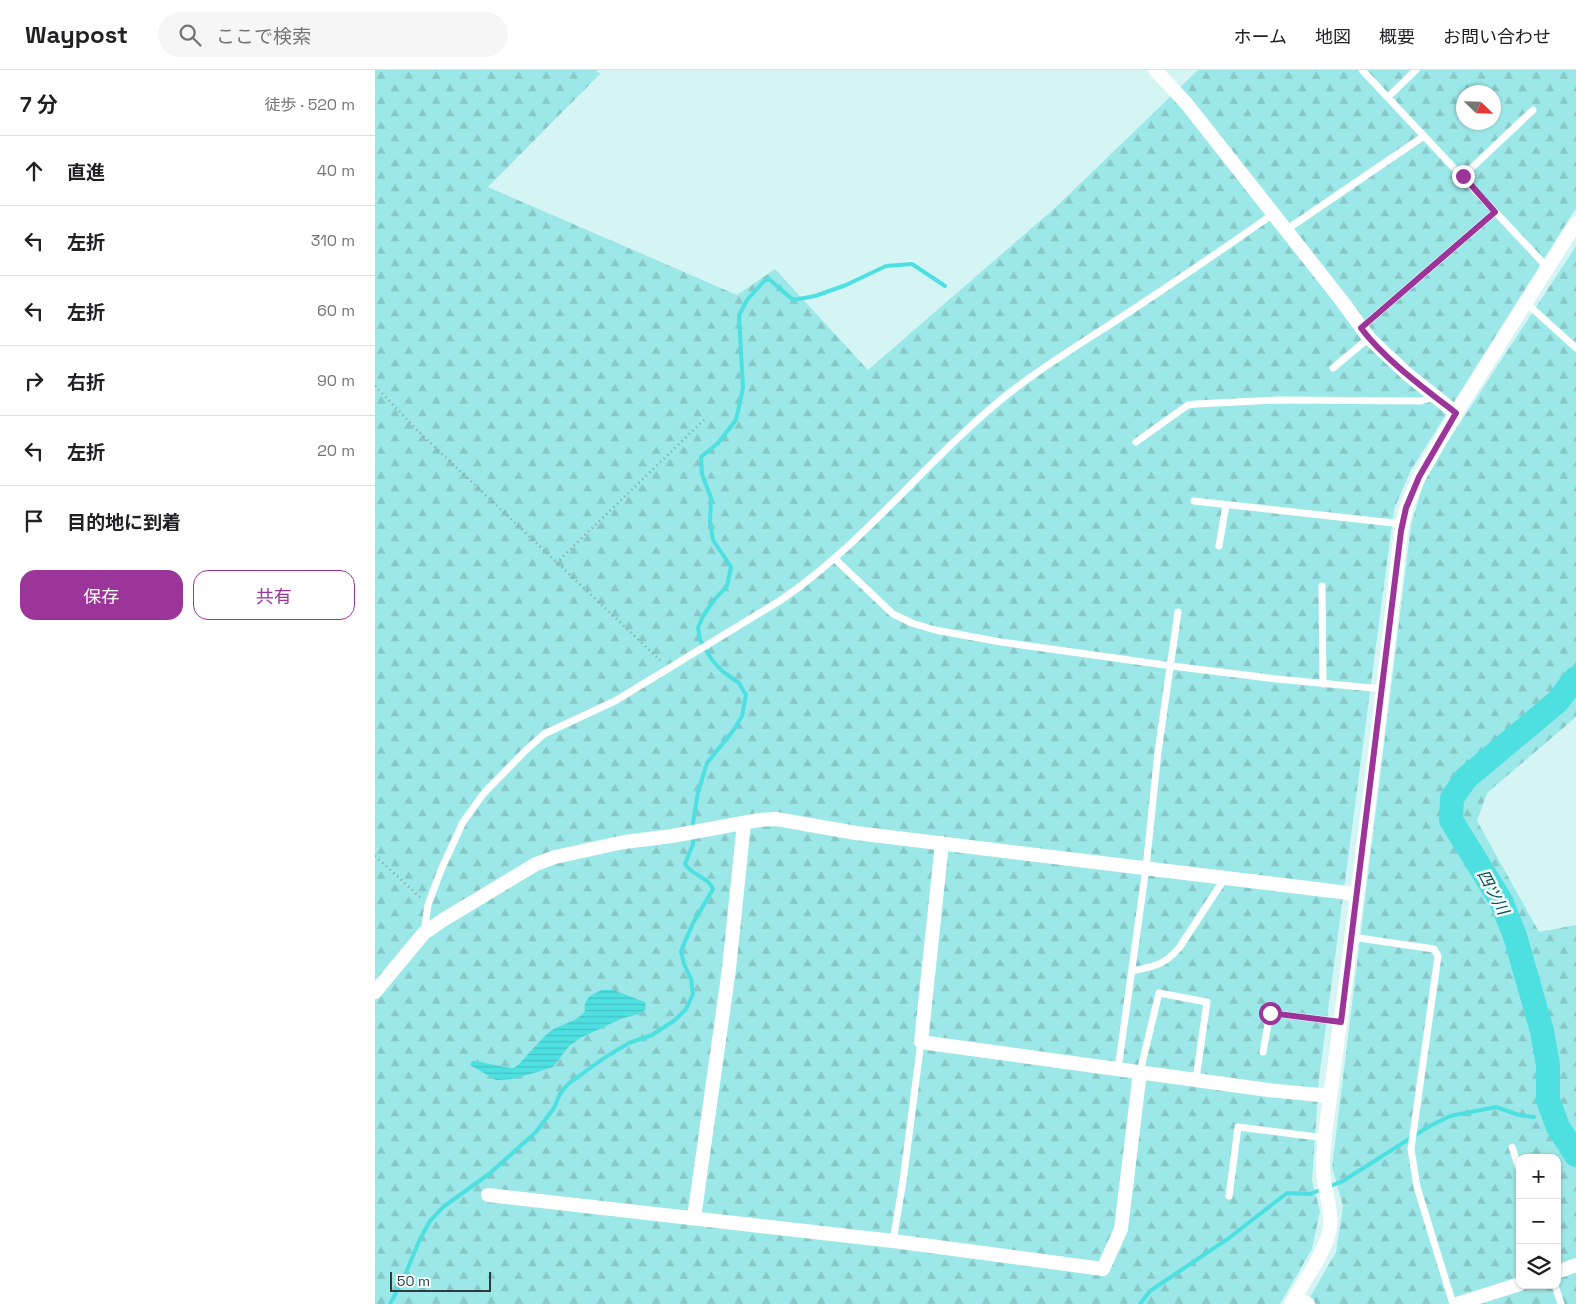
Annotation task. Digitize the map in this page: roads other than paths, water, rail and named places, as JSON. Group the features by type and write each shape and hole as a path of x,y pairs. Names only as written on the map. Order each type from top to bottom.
{"street":[{"path":"1155,70 1186,102 1365,333 1406,373 1456,413"},
{"path":"1309,1304 1293,1300 1325,1244 1330,1227 1330,1206 1323,1173 1325,1138 1406,508 1419,477 1456,413 1576,223"},
{"path":"375,992 424,933 536,864 555,856 624,842 776,819 941,843 1357,894"},
{"path":"694,1218 729,969 744,823"},
{"path":"941,843 921,1042 1268,1090 1330,1096"},
{"path":"487,1195 893,1241 1103,1269 1121,1229 1140,1072"},
{"path":"1561,1271 1576,1266"},
{"path":"1457,1304 1516,1285"}],"lane":[{"path":"1362,70 1547,268"},
{"path":"1388,97 1416,70"},
{"path":"1463,176 1533,110"},
{"path":"1286,230 1424,136"},
{"path":"1333,368 1365,333 1495,212"},
{"path":"424,933 428,905 441,870 463,822 484,793 544,734 615,700 808,582 835,559 982,416 1009,393 1171,285 1273,214"},
{"path":"1525,302 1576,348"},
{"path":"1136,442 1188,406 1196,404 1278,400 1421,401 1435,397"},
{"path":"1194,501 1403,524"},
{"path":"1219,546 1225,505"},
{"path":"835,559 893,614 912,623 935,630 1001,642 1172,666 1323,684 1383,689"},
{"path":"1322,586 1323,684"},
{"path":"1118,1069 1146,868 1158,752 1172,666 1178,612"},
{"path":"1132,971 1161,964 1170,958 1179,948 1225,877"},
{"path":"1352,937 1434,949 1439,956 1411,1149 1417,1187 1453,1304"},
{"path":"1140,1072 1159,993 1207,1002 1196,1080"},
{"path":"1263,1052 1270,1013 1341,1022"},
{"path":"893,1241 903,1181 921,1042"},
{"path":"1229,1196 1238,1127 1325,1138"},
{"path":"1512,1147 1516,1160"},
{"path":"1556,1289 1561,1304"}],"waterway":[{"path":"692,829 698,792 707,763 733,731 742,716 746,695 739,683 722,671 712,660 700,640 698,628 703,616 714,600 727,586 731,567 713,540 710,522 711,498 702,474 701,457 718,443 736,420 743,388 739,315 747,300 764,281 769,279 793,300 815,296 846,285 886,266 912,264 945,286"},
{"name":"四ツ川","path":"1576,678 1557,702 1466,778 1452,798 1451,820 1501,901 1515,936 1542,1031 1548,1065 1548,1100 1558,1127 1576,1155"},
{"path":"390,1304 402,1282 420,1239 430,1221 443,1207 489,1174 536,1132 554,1108 560,1094 568,1084 629,1043 652,1035 675,1020 686,1009 693,994 691,979 684,964 681,951 693,923 713,889 708,882 685,864 693,844 693,836"},
{"path":"1140,1304 1150,1291 1229,1238 1287,1193 1310,1194 1343,1181 1428,1127 1450,1116 1496,1107 1519,1115 1534,1117"}]}
